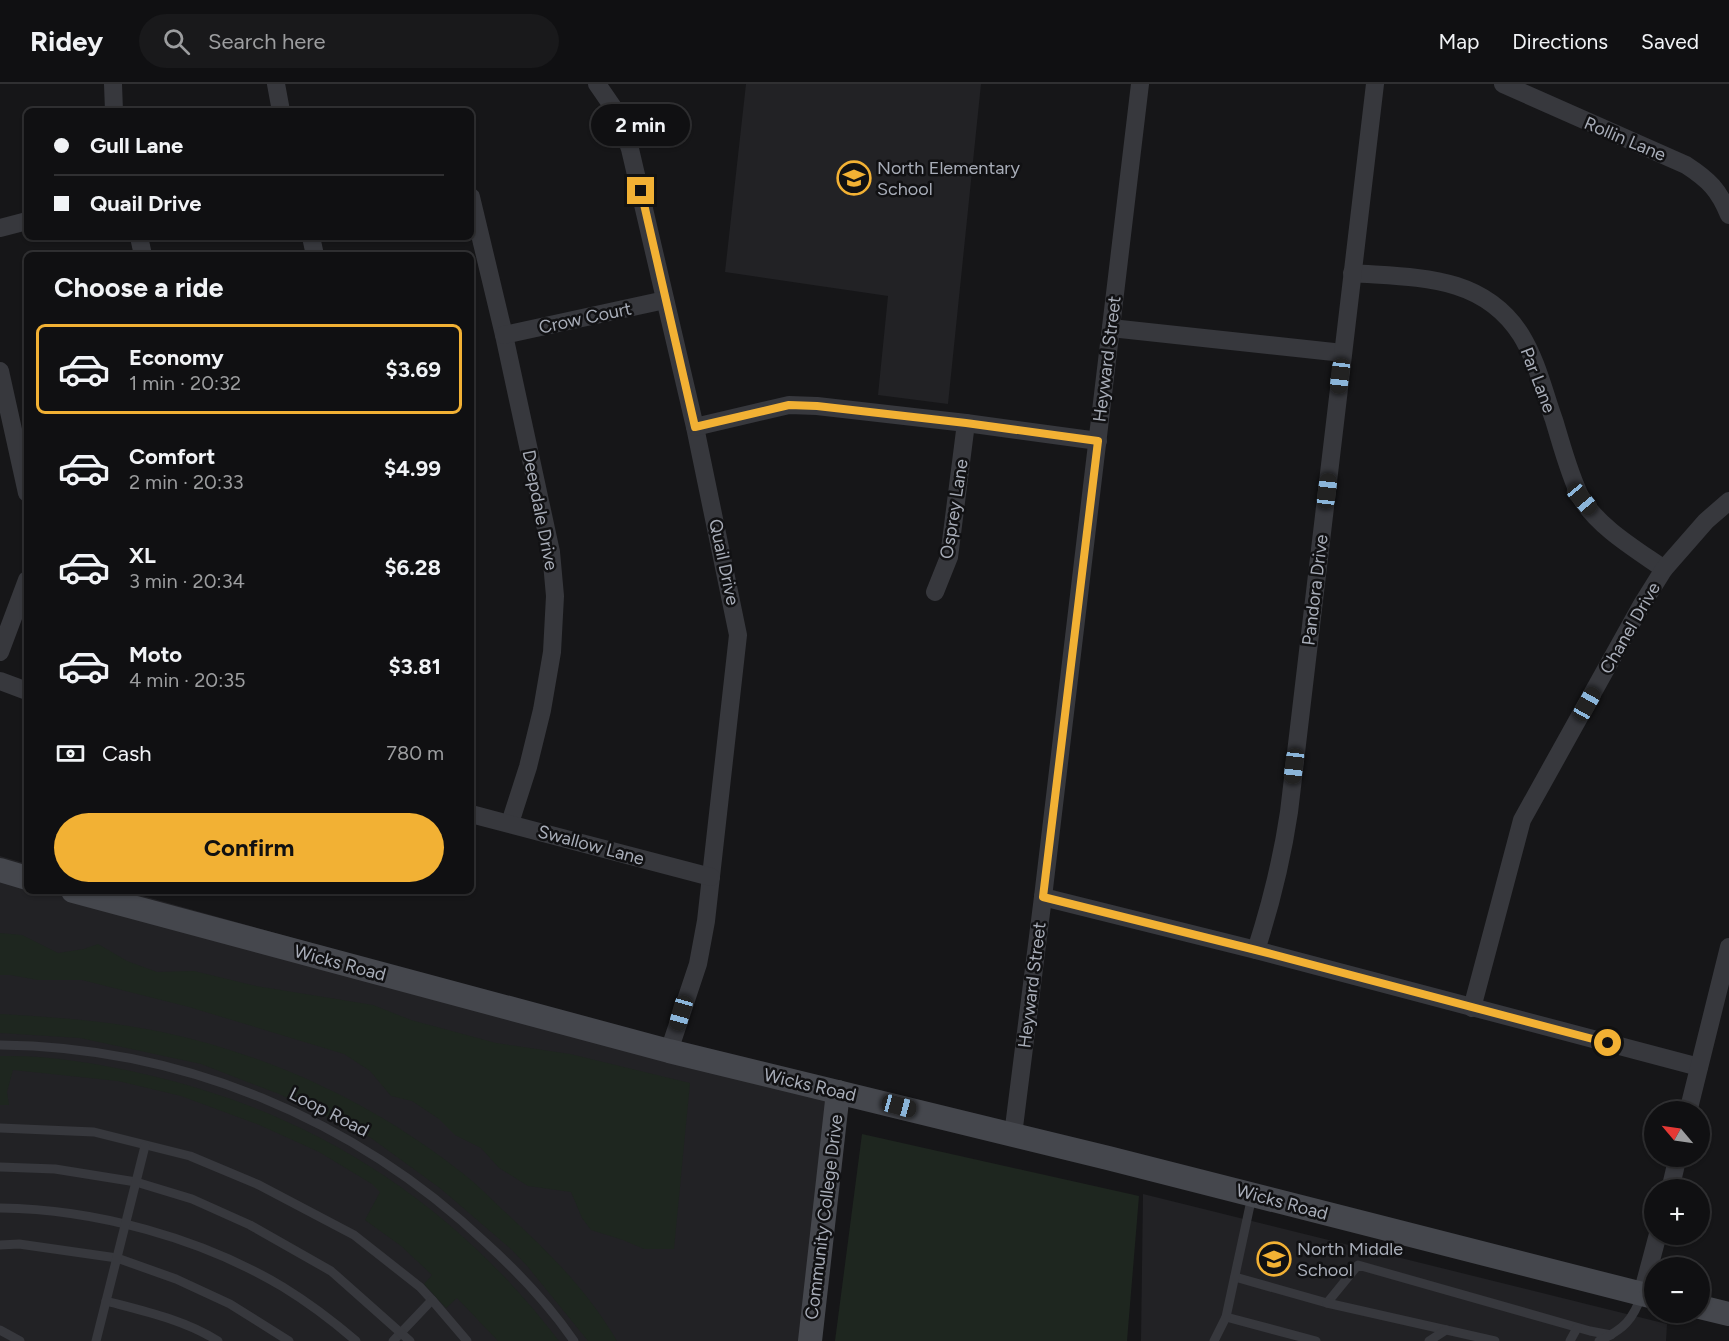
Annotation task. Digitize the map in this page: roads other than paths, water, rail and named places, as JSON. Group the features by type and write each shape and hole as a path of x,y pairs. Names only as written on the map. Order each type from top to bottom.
{"main road":[{"path":"0,870 24,877"},
{"name":"Wicks Road","path":"84,894 669,1051 1253,1194 1644,1295"},
{"name":"Community College Drive","path":"810,1341 838,1092"},
{"path":"1710,1309 1729,1314"}],"street":[{"path":"112,84 114,108"},
{"path":"276,84 280,108"},
{"name":"Quail Drive","path":"597,84 617,113 630,149 695,427 738,635 711,877 698,964 669,1051"},
{"name":"Heyward Street","path":"1013,1135 1140,84"},
{"name":"Pandora Drive","path":"1256,950 1269,911 1283,854 1375,84"},
{"name":"Rollin Lane","path":"1503,84 1686,165 1709,181 1722,199 1729,215"},
{"name":"Deepdale Drive","path":"474,210 551,552 555,596 552,652 542,710 528,767 510,824"},
{"path":"0,228 24,222"},
{"name":"Par Lane","path":"1352,273 1442,282 1473,291 1498,308 1521,335 1536,366 1566,459 1582,499 1604,525 1664,569"},
{"name":"Crow Court","path":"504,335 665,300"},
{"path":"1111,328 1343,353"},
{"path":"0,371 24,479"},
{"path":"695,427 789,405 817,406 966,423 1098,441"},
{"name":"Osprey Lane","path":"935,592 949,557 966,423"},
{"name":"Chanel Drive","path":"1472,1008 1522,820 1664,569 1699,528 1729,501"},
{"path":"0,652 24,588"},
{"path":"0,681 24,690"},
{"name":"Swallow Lane","path":"474,815 711,877"},
{"path":"1043,897 1256,950 1699,1067"},
{"path":"1691,1101 1729,947"}],"lane":[{"name":"Loop Road","path":"0,1045 42,1045 113,1055 175,1068 238,1088 299,1113 361,1146 413,1181 461,1219 508,1263 574,1341"},
{"path":"0,1128 94,1132 190,1156 249,1181 354,1235 420,1287 467,1341"},
{"path":"96,1341 145,1146"},
{"path":"0,1167 55,1169 136,1182 192,1199 250,1225 331,1271 410,1341"},
{"path":"1216,1341 1226,1317 1253,1194"},
{"path":"0,1208 69,1213 126,1224 190,1242 281,1286 323,1313 356,1341"},
{"path":"0,1245 19,1244 117,1258 176,1279 230,1304 289,1341"},
{"path":"1327,1303 1358,1265 1577,1328 1611,1335"},
{"path":"1235,1277 1327,1303 1495,1341"},
{"path":"393,1341 432,1300"},
{"path":"106,1301 156,1314 218,1341"},
{"path":"1599,1341 1611,1335 1636,1313 1644,1302"},
{"path":"1226,1317 1316,1341"},
{"path":"1570,1341 1577,1328"},
{"path":"0,1330 20,1341"},
{"path":"1429,1341 1446,1330"}],"place":[{"name":"North Elementary School","path":"854,178"},
{"name":"North Middle School","path":"1274,1259"}]}
